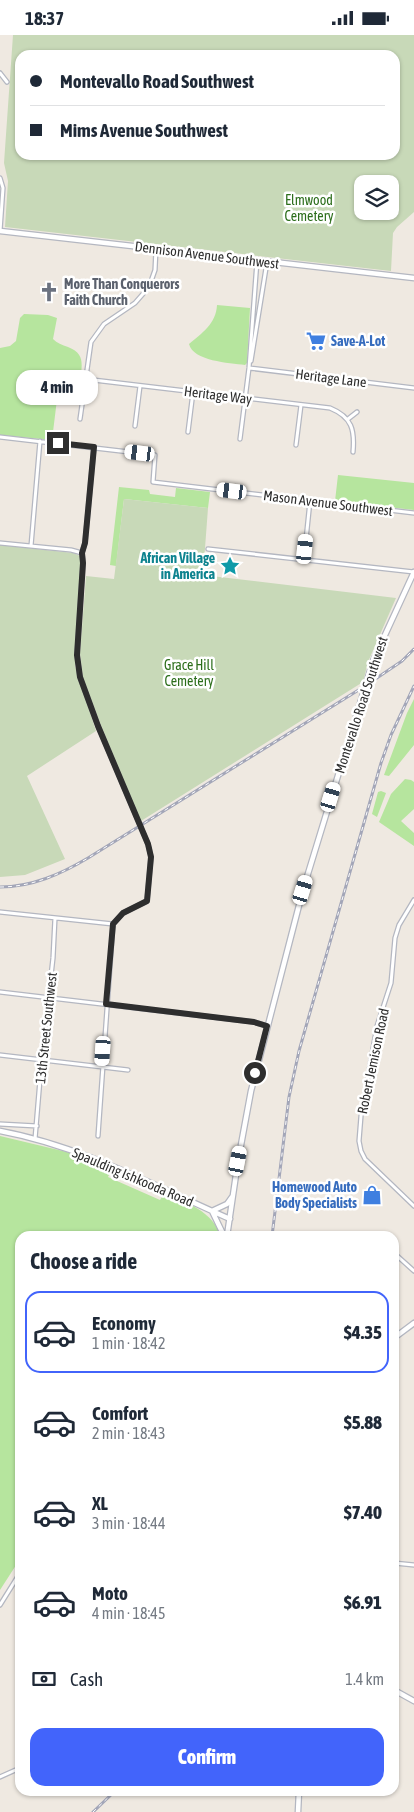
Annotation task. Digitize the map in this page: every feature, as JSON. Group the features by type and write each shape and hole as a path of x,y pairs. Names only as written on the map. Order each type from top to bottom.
{"main road":[{"name":"Dennison Avenue Southwest","path":"0,231 414,278"},
{"name":"Montevallo Road Southwest","path":"230,1219 250,1094 303,890 373,661 414,572"},
{"name":"Spaulding Ishkooda Road","path":"0,1131 69,1149 153,1183 230,1219"},
{"path":"223,1231 212,1211 227,1204 233,1195"},
{"path":"227,1231 230,1219"},
{"path":"399,1334 414,1323"},
{"path":"399,1693 414,1701"},
{"path":"298,1812 299,1796"}],"street":[{"path":"0,73 7,82"},
{"path":"0,178 2,188 0,231"},
{"path":"80,419 91,342 104,324 135,303 149,287 155,270 156,249"},
{"path":"249,368 257,261"},
{"path":"240,439 249,368 267,262"},
{"name":"Heritage Lane","path":"249,368 414,388"},
{"name":"Heritage Way","path":"85,379 330,409 347,419"},
{"path":"135,425 140,386"},
{"path":"188,432 193,392"},
{"path":"296,445 301,405"},
{"path":"353,452 353,429 347,419 357,412"},
{"path":"0,437 94,447 85,543 82,553 77,655 80,677 98,726 148,844 151,857 147,901 123,913 113,924 98,1136"},
{"path":"31,546 40,441"},
{"name":"Mason Avenue Southwest","path":"94,447 155,455 153,482 414,513"},
{"path":"304,559 310,501"},
{"path":"0,543 82,553"},
{"path":"208,549 414,572"},
{"name":"Robert Jemison Road","path":"414,900 399,925 395,938 390,983 377,1026 361,1116 359,1141 360,1151 365,1159 414,1206"},
{"path":"0,912 113,924"},
{"name":"13th Street Southwest","path":"35,1139 53,959 55,918"},
{"path":"0,992 254,1022 267,1026"},
{"path":"0,1055 128,1070"},
{"path":"0,1124 37,1127"},
{"path":"399,1258 414,1271"},
{"path":"399,1564 414,1565"},
{"path":"0,1605 15,1581"},
{"path":"0,1777 15,1771"}],"green space":[{"name":"Elmwood Cemetery","path":"13,35 414,35 414,212 393,233 391,271 5,227 8,181 4,163"},
{"path":"217,305 250,308 247,363 245,365 204,358 192,350 189,344 211,323"},
{"path":"24,314 48,315 57,318 53,339 74,350 80,357 82,367 80,385 59,383 52,440 0,435 0,348 10,346 16,341 20,318"},
{"path":"338,475 414,483 414,510 335,501"},
{"path":"119,487 149,490 150,494 175,497 176,488 210,492 208,508 124,499 116,566 110,565"},
{"name":"Grace Hill Cemetery","path":"124,499 208,508 203,575 396,598 368,662 363,682 141,821 83,678 80,653 86,576 114,579"},
{"path":"0,545 73,553 80,556 75,666 96,731 27,776 65,859 25,875 0,877"},
{"path":"414,699 414,745 389,776 384,775 407,713"},
{"path":"405,779 414,782 414,809 401,821 414,833 414,846 379,822 391,794"},
{"path":"378,792 386,793 377,817 372,814"},
{"path":"0,1136 67,1152 111,1171 108,1177 160,1200 165,1192 205,1214 212,1220 218,1231 15,1231 15,1567 0,1590"}],"railway":[{"path":"0,887 23,885 46,879 88,858 365,686 402,661 414,649"},
{"path":"273,1231 289,1097 299,1051 381,763 391,735 414,686"},
{"path":"93,1812 110,1796"}],"place":[{"name":"More Than Conquerors Faith Church","path":"49,292"},
{"name":"Save-A-Lot","path":"316,341"},
{"name":"African Village in America","path":"230,566"},
{"name":"Homewood Auto Body Specialists","path":"372,1195"}],"route":[{"path":"58,443 94,447 85,547 82,553 77,655 80,677 98,726 148,844 151,857 147,901 123,913 113,924 106,1004 254,1022 267,1026 255,1073"}]}
